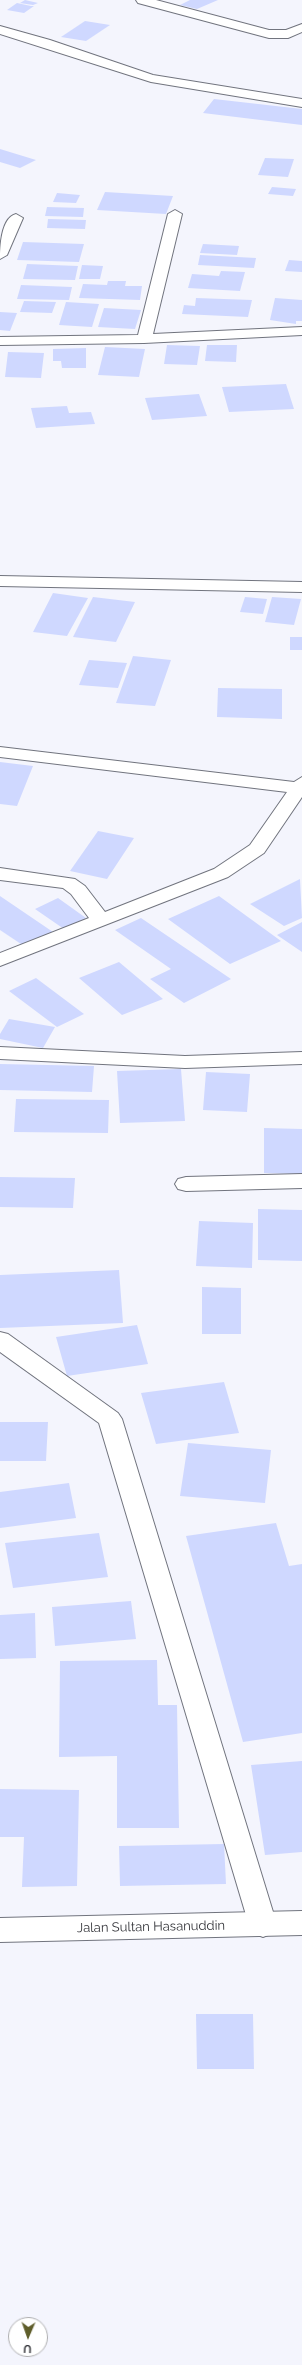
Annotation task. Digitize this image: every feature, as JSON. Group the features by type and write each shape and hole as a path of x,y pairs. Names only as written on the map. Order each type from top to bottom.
{"street":[{"path":"142,0 269,34 288,34 302,28"},
{"path":"0,30 46,43 151,78 302,103"},
{"path":"144,339 175,214"},
{"path":"0,255 16,218"},
{"path":"0,341 144,339 302,331"},
{"path":"0,581 302,587"},
{"path":"0,752 301,786 257,849 221,873 0,960"},
{"path":"0,874 68,883 78,890 101,920"},
{"path":"0,1053 185,1062 302,1058"},
{"path":"186,1184 302,1181"},
{"path":"0,1340 110,1419 262,1925"},
{"name":"Jalan Sultan Hasanuddin","path":"0,1930 302,1923"}],"building":[{"path":"25,0 38,3 33,5 20,3"},
{"path":"190,0 218,0 197,9 180,5"},
{"path":"17,3 34,6 24,13 7,10"},
{"path":"85,21 110,25 86,41 61,37"},
{"path":"214,99 302,109 302,125 203,113"},
{"path":"0,149 36,160 20,168 0,162"},
{"path":"265,158 294,159 288,177 258,175"},
{"path":"272,187 296,189 293,196 268,194"},
{"path":"105,192 173,196 166,214 97,210"},
{"path":"57,193 80,195 76,203 53,202"},
{"path":"47,207 84,208 83,217 45,216"},
{"path":"48,219 86,220 85,229 47,228"},
{"path":"23,242 84,244 79,262 17,260"},
{"path":"203,244 239,246 237,255 200,253"},
{"path":"200,255 256,258 254,268 198,265"},
{"path":"289,260 302,261 302,272 285,271"},
{"path":"27,264 78,266 75,280 23,279"},
{"path":"82,265 103,266 100,279 79,279"},
{"path":"221,271 245,272 240,291 188,288 192,274 219,276"},
{"path":"108,281 126,281 125,286 142,286 140,300 79,298 83,284 107,285"},
{"path":"21,285 72,287 69,300 17,299"},
{"path":"196,298 252,300 248,317 182,314 184,305 195,306"},
{"path":"275,298 302,300 302,321 296,321 296,324 270,320"},
{"path":"24,301 56,302 52,313 20,312"},
{"path":"66,302 99,304 92,327 59,325"},
{"path":"104,308 141,310 135,329 98,327"},
{"path":"0,312 17,313 10,331 0,330"},
{"path":"167,345 200,346 197,365 164,364"},
{"path":"207,345 237,345 236,362 205,361"},
{"path":"105,347 145,349 139,377 98,375"},
{"path":"86,348 86,368 62,368 61,361 53,361 53,349"},
{"path":"8,352 44,353 41,378 5,377"},
{"path":"286,384 294,409 229,412 222,387"},
{"path":"199,394 207,416 152,420 145,398"},
{"path":"67,406 69,413 91,412 95,424 36,428 31,408"},
{"path":"53,593 88,598 67,636 33,632"},
{"path":"93,597 135,602 116,642 73,637"},
{"path":"245,597 267,599 263,614 240,612"},
{"path":"272,597 301,599 294,625 265,622"},
{"path":"290,637 302,637 302,650 290,650"},
{"path":"133,656 171,660 155,706 116,703"},
{"path":"89,660 127,663 118,688 79,685"},
{"path":"218,688 282,689 282,719 217,717"},
{"path":"0,762 33,766 17,806 0,804"},
{"path":"98,831 134,838 107,879 70,871"},
{"path":"300,879 302,918 284,926 250,904"},
{"path":"0,896 53,932 24,946 0,930"},
{"path":"219,896 281,941 230,964 168,919"},
{"path":"58,898 86,918 64,929 35,909"},
{"path":"141,918 231,979 184,1003 150,979 171,969 115,930"},
{"path":"302,922 302,952 277,935"},
{"path":"119,962 163,999 122,1015 79,978"},
{"path":"36,978 84,1014 57,1027 9,991"},
{"path":"9,1019 55,1027 43,1048 0,1039 0,1034"},
{"path":"0,1064 94,1066 92,1092 0,1090"},
{"path":"181,1069 185,1121 120,1123 117,1071"},
{"path":"206,1072 250,1074 247,1112 203,1110"},
{"path":"16,1099 109,1100 108,1133 14,1132"},
{"path":"264,1128 302,1129 302,1174 264,1173"},
{"path":"0,1177 75,1178 73,1208 0,1207"},
{"path":"258,1209 302,1210 302,1261 258,1260"},
{"path":"199,1221 253,1223 252,1268 196,1266"},
{"path":"119,1270 123,1323 0,1328 0,1275"},
{"path":"202,1287 241,1288 241,1334 202,1334"},
{"path":"137,1325 148,1364 67,1376 56,1337"},
{"path":"224,1382 239,1433 156,1444 141,1393"},
{"path":"0,1422 48,1422 46,1461 0,1461"},
{"path":"188,1443 271,1450 265,1503 180,1496"},
{"path":"69,1483 76,1518 0,1528 0,1492"},
{"path":"276,1523 289,1566 302,1564 302,1733 243,1742 186,1536"},
{"path":"99,1533 108,1577 13,1588 5,1543"},
{"path":"131,1601 136,1639 55,1646 52,1607"},
{"path":"35,1613 36,1658 0,1659 0,1615"},
{"path":"157,1660 158,1705 177,1705 179,1828 117,1828 117,1756 59,1757 60,1661"},
{"path":"302,1761 302,1852 265,1855 251,1765"},
{"path":"0,1789 79,1790 77,1886 22,1887 24,1837 0,1837"},
{"path":"224,1844 226,1884 120,1886 119,1846"},
{"path":"196,2014 253,2014 254,2069 197,2069"}]}
